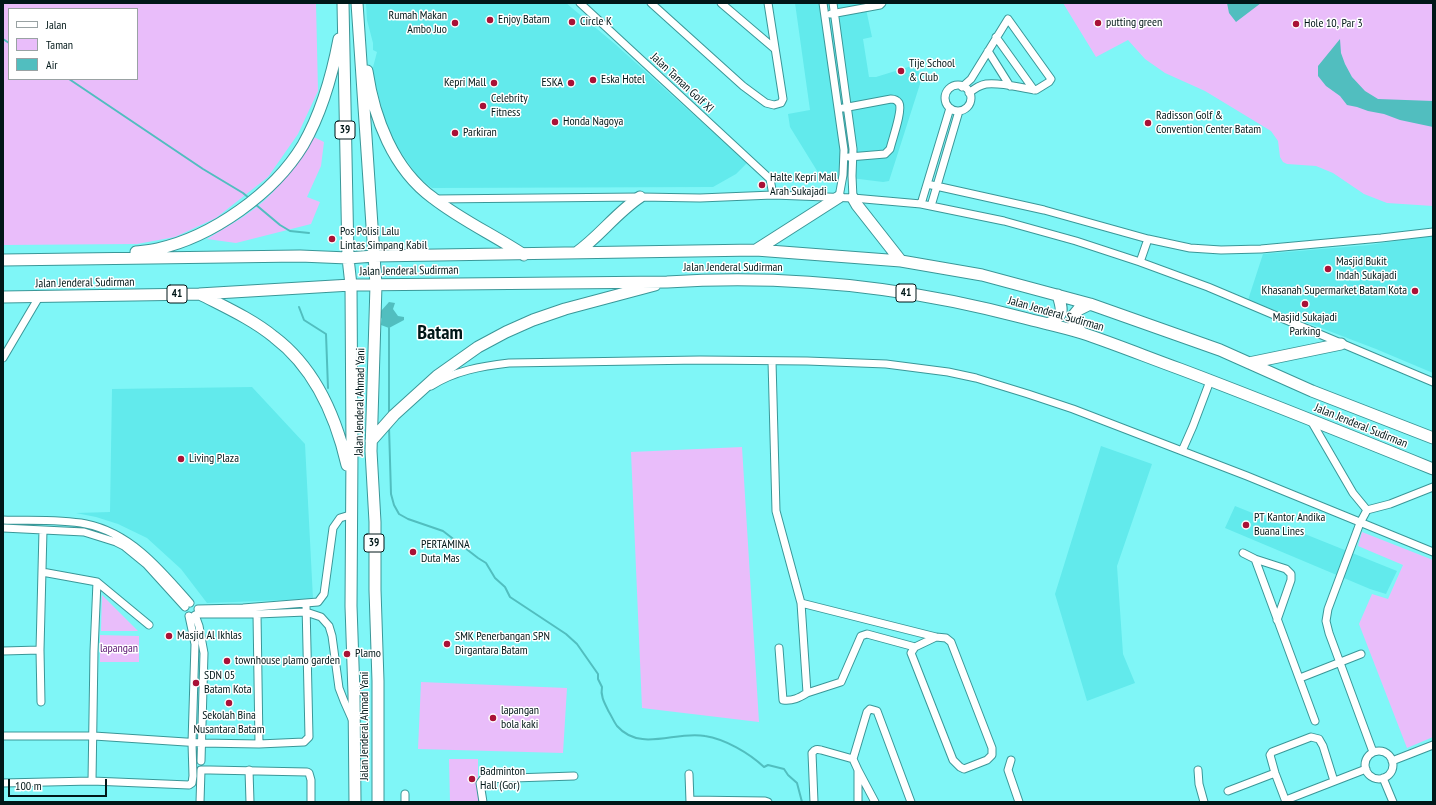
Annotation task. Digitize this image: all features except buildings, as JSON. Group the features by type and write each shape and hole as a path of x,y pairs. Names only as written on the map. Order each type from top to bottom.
{"highway":[{"name":"Jalan Jenderal Ahmad Yani","path":"342,3 348,258 350,285 352,451 350,515 355,802"},
{"name":"Jalan Jenderal Ahmad Yani","path":"357,3 376,285 371,446 375,522 375,590 378,681 378,802"},
{"path":"357,15 367,74 383,132 409,176 433,199 524,255"},
{"path":"42,259 131,253 157,249 193,237 217,225 258,197 290,162 312,127 333,72 343,19"},
{"path":"576,253 594,239 632,202 640,197"},
{"path":"756,250 839,197"},
{"path":"853,198 901,261"},
{"name":"Jalan Jenderal Sudirman","path":"3,260 300,256 348,258 374,256 524,255 756,250 901,261 982,275 1090,304 1220,350 1319,393 1433,438"},
{"name":"Jalan Jenderal Sudirman","path":"3,297 199,294 350,285 667,282 711,279 761,279 859,286 982,306 1082,333 1310,419 1433,469"},
{"path":"352,451 371,446 394,415 417,396 437,376 478,347 533,320 565,309 635,292 667,282"},
{"path":"199,294 240,314 273,336 288,349 304,367 316,384 330,411 343,447 351,479"},
{"path":"1048,324 1058,319 1061,315 1061,306 1058,295"},
{"path":"1082,333 1074,324 1073,316 1078,310 1090,304"},
{"path":"1249,363 1341,344"}],"street":[{"path":"650,3 743,86 766,103 774,105 782,103 783,99 768,3"},
{"path":"721,3 775,49"},
{"path":"823,3 844,156 839,197"},
{"path":"833,3 853,157 853,198"},
{"path":"825,15 880,5 882,3"},
{"name":"Jalan Taman Golf XI","path":"584,5 770,179 773,195"},
{"path":"962,87 971,80 1008,19 1051,79 1038,90 987,84 969,93"},
{"path":"996,37 1034,90"},
{"path":"988,51 1010,86"},
{"path":"955,86 962,87 969,93 970,96 967,108 959,111 950,108 946,102 946,94 955,86"},
{"path":"838,108 891,99 898,101 901,108 888,152 884,154 853,157 844,156"},
{"path":"921,204 950,108"},
{"path":"931,206 959,111"},
{"path":"927,184 1044,210 1148,239 1190,248 1221,250 1261,249 1433,232"},
{"path":"433,199 640,197 700,198 773,195 839,197 921,204 1004,220 1140,262 1208,287 1433,382"},
{"path":"1140,262 1148,239"},
{"path":"3,358 39,297"},
{"path":"772,361 776,511 801,603 807,693"},
{"path":"417,396 442,380 462,372 498,364 772,361 886,364 948,372 976,378 1066,406 1246,476 1433,552"},
{"path":"1182,451 1210,381"},
{"path":"1310,419 1353,493 1367,510"},
{"path":"1373,752 1329,634 1326,617 1360,523 1367,510 1390,504 1433,487"},
{"path":"187,605 185,614 244,611 318,602 324,594 333,528 340,518 350,515"},
{"path":"3,520 75,522 103,529 128,541 137,548 150,560 187,605"},
{"path":"3,528 84,532 116,542 124,546 146,564 187,605"},
{"path":"41,702 40,650 43,530"},
{"path":"1242,553 1286,569 1291,574 1291,580 1277,620"},
{"path":"1255,559 1315,721"},
{"path":"42,572 97,582 149,625"},
{"path":"92,781 94,736 94,651 97,582"},
{"path":"3,783 92,781 189,785 192,782 195,613 194,603 187,605"},
{"path":"801,603 936,637 946,638 951,642 992,748 992,755 987,760 964,769 953,760 911,653 915,647 936,637"},
{"path":"3,736 94,736 201,743 259,744 307,741 309,737 306,604"},
{"path":"244,611 257,614 306,612 321,617 329,626 332,636 339,688 354,724"},
{"path":"195,613 204,653 201,761"},
{"path":"257,614 259,744"},
{"path":"779,648 783,700 790,701 807,693 841,682 861,636 867,634 915,647"},
{"path":"3,651 40,650"},
{"path":"1300,678 1361,654"},
{"path":"875,802 853,759 867,712 870,709 877,711 912,802"},
{"path":"1334,781 1321,741 1315,738 1311,737 1270,753 1275,773 1286,801 1366,769"},
{"path":"1392,761 1433,745"},
{"path":"814,802 812,753 814,750 817,749 853,759"},
{"path":"1382,751 1387,753 1392,761 1393,765 1390,773 1383,778 1374,778 1370,776 1366,769 1366,759 1373,752 1382,751"},
{"path":"1011,760 1008,770 1019,802"},
{"path":"200,802 201,770 307,772 309,773 311,780 311,802"},
{"path":"249,770 250,802"},
{"path":"858,770 858,802"},
{"path":"1198,770 1199,784 1204,802"},
{"path":"1228,791 1275,773"},
{"path":"689,774 690,801 768,802"},
{"path":"483,802 480,783 483,779 574,776"},
{"path":"1383,778 1393,802"},
{"path":"404,802 405,794"}],"shaded area":[{"name":"Kepri Mall","path":"366,3 566,3 615,44 747,163 736,174 713,187 432,188 418,177 389,135 372,71 377,52 373,50 373,43 367,20"},
{"path":"795,3 885,3 886,6 866,9 872,37 863,39 869,77 876,77 918,64 920,84 889,181 883,182 819,174 790,127 788,114 810,110"},
{"path":"1422,237 1433,237 1433,373 1376,349 1248,300 1263,254 1369,245"},
{"path":"252,387 305,444 313,599 207,603 181,569 147,538 118,524 76,513 110,512 112,389"},
{"path":"1101,446 1152,464 1117,566 1123,654 1135,683 1087,701 1055,594"},
{"path":"1235,506 1397,571 1386,594 1370,589 1225,528"}],"green space":[{"path":"3,3 316,3 318,91 298,134 268,177 216,218 175,237 137,244 3,245"},
{"path":"1063,3 1433,3 1433,206 1387,203 1364,194 1333,173 1316,166 1287,164 1283,162 1280,157 1278,141 1271,131 1205,91 1165,73 1145,59 1128,40 1096,57"},
{"path":"314,137 324,142 321,166 307,197 320,202 311,224 236,243 207,239 241,218 265,200 289,173"},
{"path":"742,447 759,722 642,708 631,452"},
{"path":"1362,532 1433,560 1433,737 1407,748 1359,624 1372,594 1388,599 1403,565 1358,546"},
{"path":"102,595 138,631 101,631"},
{"name":"lapangan","path":"100,635 139,636 139,662 100,662"},
{"name":"lapangan bola kaki","path":"421,682 567,688 563,753 418,749"},
{"path":"449,759 478,759 478,802 450,802"}],"water":[{"path":"1227,3 1261,3 1236,22 1229,13"},
{"path":"1340,39 1341,53 1345,64 1352,77 1365,91 1378,99 1433,101 1433,127 1400,120 1384,114 1347,105 1340,96 1326,86 1318,76 1318,66"},
{"path":"389,302 395,303 393,309 398,316 404,317 404,320 389,328 381,325 382,319 379,314"}],"waterway":[{"path":"3,39 8,42"},
{"path":"70,80 249,198"},
{"path":"255,204 280,225 290,231 309,233"},
{"path":"299,307 304,320 326,334 328,388"},
{"path":"389,328 389,414"},
{"path":"389,427 391,494 394,505 399,514 408,519 443,531 486,563 495,578 505,587 510,597 566,634 577,644 598,674 598,679 602,687 603,700 617,726 626,734 637,738 659,739 694,735 705,736 729,743 764,767 768,765 784,769 797,783 802,802"}],"place":[{"name":"Enjoy Batam","path":"490,20"},
{"name":"Circle K","path":"572,22"},
{"name":"Rumah Makan Ambo Juo","path":"455,23"},
{"name":"putting green","path":"1098,23"},
{"name":"Hole 10, Par 3","path":"1296,24"},
{"name":"Tije School & Club","path":"901,71"},
{"name":"Eska Hotel","path":"593,80"},
{"name":"Kepri Mall","path":"494,83"},
{"name":"ESKA","path":"571,83"},
{"name":"Celebrity Fitness","path":"483,106"},
{"name":"Honda Nagoya","path":"555,122"},
{"name":"Radisson Golf & Convention Center Batam","path":"1148,123"},
{"name":"Parkiran","path":"455,133"},
{"name":"Halte Kepri Mall Arah Sukajadi","path":"762,185"},
{"name":"Pos Polisi Lalu Lintas Simpang Kabil","path":"332,239"},
{"name":"Masjid Bukit Indah Sukajadi","path":"1328,269"},
{"name":"Khasanah Supermarket Batam Kota","path":"1415,291"},
{"name":"Masjid Sukajadi Parking","path":"1305,304"},
{"name":"Living Plaza","path":"181,459"},
{"name":"PT Kantor Andika Buana Lines","path":"1246,525"},
{"name":"PERTAMINA Duta Mas","path":"413,552"},
{"name":"Masjid Al Ikhlas","path":"169,636"},
{"name":"SMK Penerbangan SPN Dirgantara Batam","path":"447,644"},
{"name":"Plamo","path":"347,654"},
{"name":"townhouse plamo garden","path":"227,661"},
{"name":"SDN 05 Batam Kota","path":"196,683"},
{"name":"Sekolah Bina Nusantara Batam","path":"229,703"},
{"name":"lapangan bola kaki","path":"493,718"},
{"name":"Badminton Hall (Gor)","path":"472,779"}],"district":[{"name":"Batam","path":"440,333"}]}
